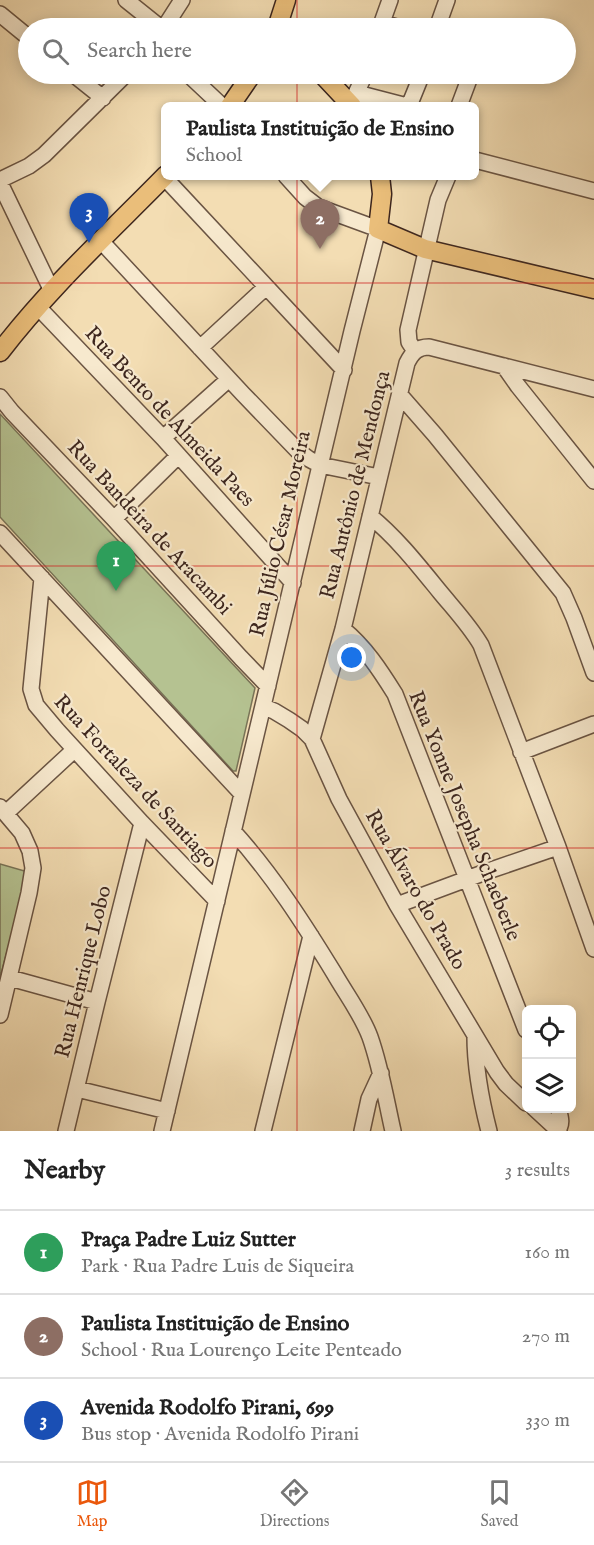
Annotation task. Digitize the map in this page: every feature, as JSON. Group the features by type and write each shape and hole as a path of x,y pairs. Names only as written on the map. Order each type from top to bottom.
{"main road":[{"path":"280,18 286,0"},
{"path":"233,102 245,84"},
{"path":"333,84 353,101"},
{"path":"0,352 52,291 161,180"},
{"name":"Rua Júlio César Moreira","path":"378,229 382,194 380,180"},
{"path":"378,229 425,249 594,289"}],"street":[{"path":"126,0 150,18"},
{"path":"170,18 182,0"},
{"path":"384,18 390,0"},
{"path":"441,18 447,0"},
{"path":"0,14 18,29"},
{"path":"86,84 103,98"},
{"path":"52,291 0,182 30,166 44,155 116,84"},
{"path":"199,84 218,102"},
{"path":"353,101 361,84"},
{"path":"410,102 418,84"},
{"path":"460,102 467,84"},
{"path":"479,161 594,191"},
{"path":"169,180 344,370"},
{"path":"290,180 318,207 378,229"},
{"name":"Rua Antônio de Mendonça","path":"312,739 343,629 407,363 410,355 415,351 409,342 408,330 425,249 438,200 446,180"},
{"name":"Rua Júlio César Moreira","path":"162,1131 378,229"},
{"path":"101,241 298,451 320,465 379,477"},
{"path":"200,348 266,287"},
{"name":"Rua Bento de Almeida Paes","path":"38,306 163,438 293,583"},
{"path":"415,351 422,347 429,347 594,389"},
{"path":"504,366 594,482"},
{"path":"163,438 229,379"},
{"path":"400,395 563,593 594,673"},
{"name":"Rua Bandeira de Aracambi","path":"0,398 268,686"},
{"path":"114,519 178,456"},
{"path":"370,516 400,543 481,645 594,949"},
{"path":"0,533 242,794"},
{"name":"Rua Fortaleza de Santiago","path":"42,578 31,688 36,705 74,750 218,901"},
{"name":"Rua Yonne Josepha Schaeberle","path":"343,629 370,657 395,694 522,1020"},
{"name":"Rua Álvaro do Prado","path":"264,707 289,720 312,739 339,799 397,905 506,1084 522,1098"},
{"path":"521,752 594,724"},
{"path":"0,1015 33,868 30,851 22,833 3,810 74,750"},
{"name":"Rua Henrique Lobo","path":"66,1131 142,823"},
{"path":"233,831 252,852 311,936 369,1035 381,1073 393,1131"},
{"path":"397,905 558,848"},
{"path":"263,1131 311,936"},
{"path":"10,978 97,1002"},
{"path":"475,1034 475,1058 489,1131"},
{"path":"362,1131 369,1099 381,1073"},
{"path":"482,1100 491,1088 506,1084"},
{"path":"77,1089 167,1111"},
{"path":"540,1113 559,1130 560,1113"}],"green space":[{"path":"0,414 255,688 236,771 233,771 0,517"},
{"path":"0,864 28,872 0,978"}],"place":[{"name":"Avenida Rodolfo Pirani, 699","path":"89,243"},
{"name":"Paulista Instituição de Ensino","path":"320,249"},
{"name":"Praça Padre Luiz Sutter","path":"116,591"}]}
